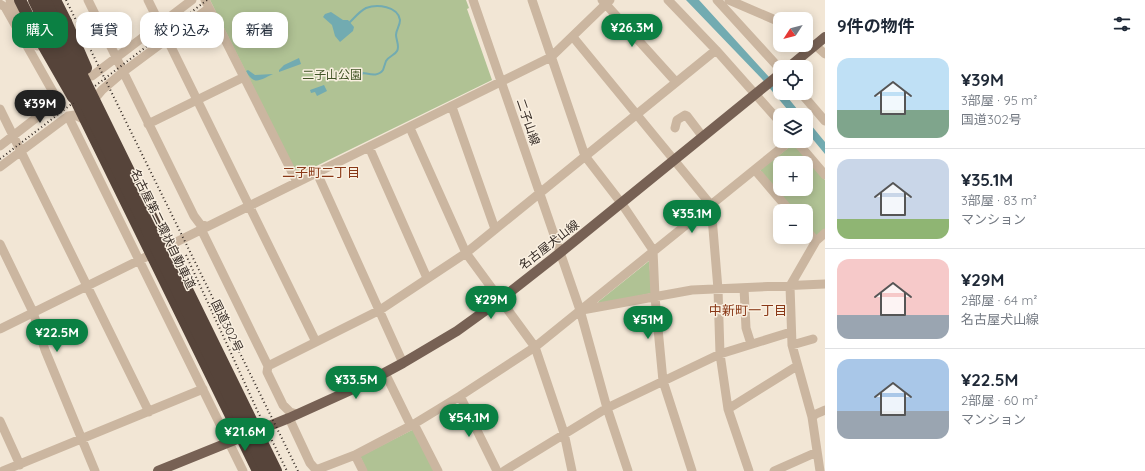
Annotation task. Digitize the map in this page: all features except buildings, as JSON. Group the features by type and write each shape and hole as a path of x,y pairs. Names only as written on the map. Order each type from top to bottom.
{"highway":[{"path":"20,0 38,36 120,163"},
{"name":"名古屋第二環状自動車道","path":"44,0 266,471"},
{"name":"国道302号","path":"50,0 282,471"},
{"path":"55,0 87,69 120,163"},
{"path":"30,2 85,120 258,471"},
{"name":"名古屋第二環状自動車道","path":"30,2 120,163 276,471"}],"main road":[{"path":"813,44 825,38"},
{"path":"796,60 804,52"},
{"name":"名古屋犬山線","path":"158,471 293,416 362,385 457,331 500,300 622,204 773,79"}],"street":[{"path":"10,0 17,12"},
{"path":"88,0 194,216 204,228 268,366 267,372 283,405 293,416 310,463 316,471 355,455 412,425 460,396 535,347 782,148"},
{"path":"148,0 154,12"},
{"path":"176,12 192,0"},
{"name":"二子山線","path":"473,0 561,252 580,310 607,408 628,471"},
{"path":"532,0 585,156 622,204 654,250 655,297 663,381 692,471"},
{"path":"668,0 757,92 773,113"},
{"path":"717,0 773,61"},
{"path":"729,0 773,19"},
{"path":"0,329 551,58 573,37 606,1 676,82"},
{"path":"28,12 30,2"},
{"path":"0,4 5,7 56,95 56,103 0,146"},
{"path":"198,12 207,4 297,182"},
{"path":"573,37 711,205 718,289 720,354 728,409 749,471"},
{"path":"87,76 92,76 140,39"},
{"path":"813,46 825,54"},
{"path":"35,60 38,48"},
{"path":"39,48 57,77 72,91"},
{"path":"97,96 112,81 155,48"},
{"path":"171,48 196,100 250,205 316,342"},
{"path":"268,366 380,310 466,253 716,50"},
{"path":"105,66 112,81"},
{"path":"43,73 57,77"},
{"path":"148,124 244,77"},
{"path":"56,95 72,91"},
{"path":"808,100 824,117"},
{"path":"452,107 495,229"},
{"path":"0,109 88,285 149,412"},
{"path":"0,167 68,116 75,115 85,120"},
{"path":"675,128 677,120 685,115 704,137"},
{"path":"68,116 243,471"},
{"path":"410,128 466,253 535,347 564,433 572,471"},
{"path":"369,147 427,278"},
{"path":"93,166 99,148"},
{"path":"802,148 825,175"},
{"path":"755,170 784,204"},
{"path":"317,173 403,363"},
{"path":"119,218 138,226"},
{"path":"820,471 812,417 792,345 790,286 816,241 825,233"},
{"path":"813,238 816,241"},
{"path":"0,244 33,312 44,350 95,471"},
{"path":"580,310 692,290 825,284"},
{"path":"744,288 746,328 751,344"},
{"path":"166,314 173,296"},
{"path":"504,471 607,408 720,354 791,332"},
{"path":"792,345 813,339"},
{"path":"728,409 797,366"},
{"path":"385,373 438,471"},
{"path":"3,471 82,438 204,391 225,402"},
{"path":"460,396 497,471"},
{"path":"812,417 825,410"},
{"path":"0,421 20,465"},
{"path":"774,471 817,452"},
{"path":"355,455 363,471"}],"green space":[{"name":"二子山公園","path":"210,0 466,0 469,8 467,9 492,80 300,174 296,173 234,48 288,48 288,12 232,12 232,44 224,28 224,12 216,12"},
{"path":"788,148 798,148 804,156 778,156"},
{"path":"773,160 773,186 760,170"},
{"path":"813,166 825,180 825,229 818,236 813,234 813,204 787,204 781,196 813,196"},
{"path":"649,261 652,293 599,304 598,302"},
{"path":"414,430 435,471 367,471 361,456"}],"water":[{"path":"686,0 699,0 773,81 773,92"},
{"path":"331,12 343,20 348,20 354,27 353,31 340,42 335,36 332,25 323,17 325,14"},
{"path":"299,58 301,64 279,72 284,65"},
{"path":"248,70 255,75 273,74 261,80 255,80 249,76 246,71"},
{"path":"324,85 327,91 317,96 315,92 311,93 310,90"},
{"path":"780,100 790,100 796,108 786,108"},
{"path":"813,127 825,142 825,154 813,139"}],"waterway":[{"path":"350,22 364,9 376,6 391,9 398,15 400,20 396,33 398,49 387,59 383,70 379,74 363,73 358,78"}],"railway":[{"path":"66,0 298,471"},
{"path":"0,159 207,0"},
{"path":"186,255 258,412 287,471"}],"district":[{"name":"二子町二丁目","path":"321,172"},
{"name":"中新町一丁目","path":"748,310"}]}
